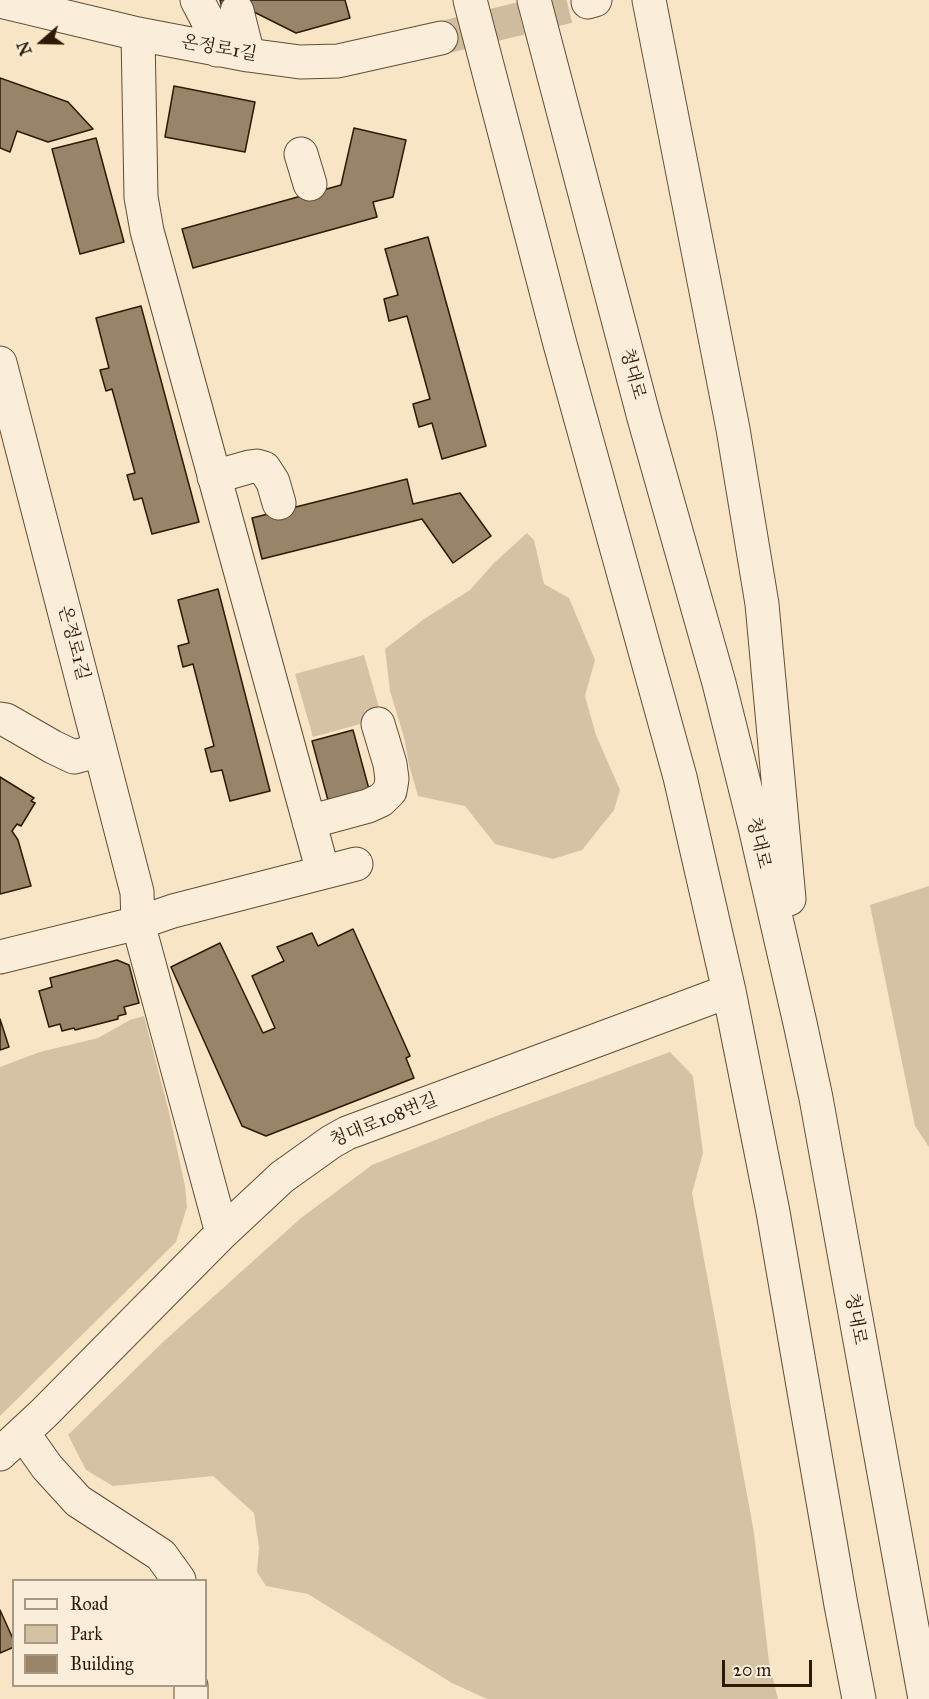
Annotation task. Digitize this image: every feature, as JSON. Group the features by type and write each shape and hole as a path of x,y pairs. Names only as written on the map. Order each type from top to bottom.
{"street":[{"path":"197,0 207,19 232,53"},
{"path":"470,0 560,344 661,704 729,991 773,1212 859,1699"},
{"name":"청대로","path":"534,0 644,418 719,683 755,827 820,1121 925,1699"},
{"path":"649,0 733,429 762,604 800,1023"},
{"name":"온정로1길","path":"0,1 138,34 232,53 300,62 338,61 441,38"},
{"path":"232,53 237,11"},
{"path":"138,34 141,197 147,231 323,872"},
{"name":"온정로1길","path":"2,376 137,892 138,923 222,1233"},
{"path":"214,477 249,467 264,468 273,482 279,502"},
{"path":"0,720 6,720 74,757 100,750"},
{"path":"309,822 368,806 381,800 390,791 392,779 390,764 378,724"},
{"path":"0,957 138,923 173,911 356,864"},
{"name":"청대로108번길","path":"11,1443 222,1233 282,1177 314,1152 347,1133 729,991"},
{"path":"11,1443 47,1467 78,1500 160,1555 178,1579"},
{"path":"907,1604 929,1691"},
{"path":"841,1605 849,1699"}],"green space":[{"path":"527,533 534,540 544,584 569,598 595,660 585,696 596,735 620,790 614,810 582,850 553,859 495,844 465,806 418,796 390,691 385,649 424,619 470,590 493,564"},
{"path":"364,655 382,718 313,737 295,674"},
{"path":"929,886 929,1147 915,1126 870,905"},
{"path":"144,1016 185,1186 187,1207 176,1242 0,1416 0,1067 40,1052 98,1038 130,1020"},
{"path":"670,1052 693,1076 703,1153 692,1193 754,1533 769,1662 778,1699 487,1699 452,1683 308,1594 266,1586 257,1572 259,1548 254,1513 213,1476 113,1486 86,1470 68,1435 163,1342 301,1218 372,1165"}],"building":[{"path":"220,0 345,0 350,18 296,33 248,9 224,15"},
{"path":"0,78 68,102 93,129 48,142 17,131 10,152 0,148"},
{"path":"174,86 255,102 245,152 165,137"},
{"path":"354,128 406,140 393,197 373,202 377,217 193,268 182,229 341,185"},
{"path":"96,138 124,242 80,254 52,149"},
{"path":"428,237 486,446 442,459 432,423 419,427 413,404 430,399 407,316 389,321 384,299 398,295 385,249"},
{"path":"141,306 199,522 152,534 142,498 134,500 127,475 135,473 112,389 106,391 100,370 109,368 96,318"},
{"path":"407,479 413,504 460,493 491,536 453,563 422,519 262,559 252,518"},
{"path":"218,589 270,791 230,801 222,770 211,772 205,749 214,746 193,664 183,667 178,646 189,643 178,600"},
{"path":"353,730 370,793 329,804 312,741"},
{"path":"0,777 34,798 31,801 35,803 21,826 17,824 12,831 18,840 31,886 0,894"},
{"path":"353,929 410,1056 406,1058 414,1078 266,1136 242,1126 171,967 220,943 263,1033 275,1028 252,976 284,961 277,947 312,933 318,946"},
{"path":"117,960 129,965 139,1003 124,1007 126,1014 118,1016 118,1019 75,1030 74,1028 62,1031 60,1024 49,1027 39,991 52,987 50,978"},
{"path":"0,1019 9,1047 0,1050"},
{"path":"0,1610 12,1637 12,1648 0,1653"}],"tunnel":[{"path":"441,38 588,2"}]}
